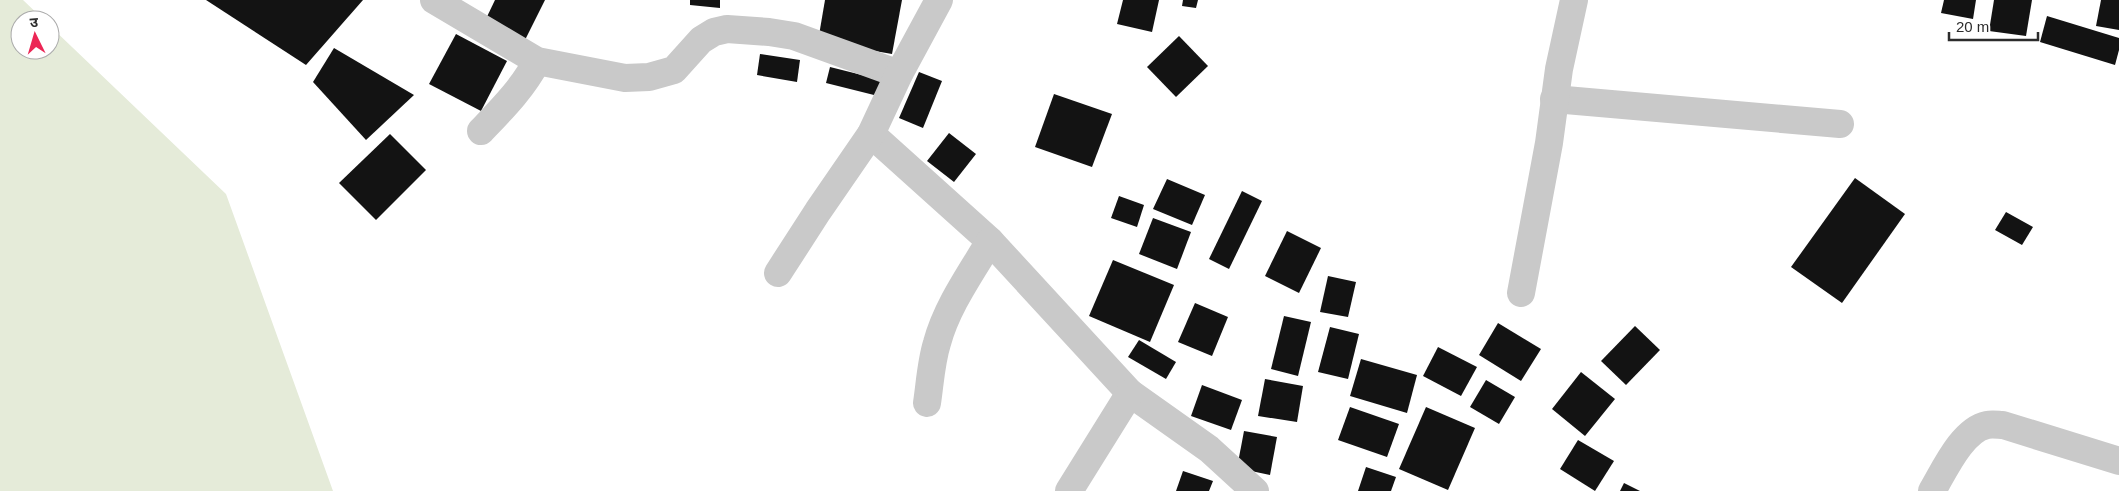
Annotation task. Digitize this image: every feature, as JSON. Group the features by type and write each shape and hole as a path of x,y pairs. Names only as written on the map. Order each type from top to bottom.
{"street":[{"path":"434,0 537,61 625,78 649,77 674,70 701,40 714,32 738,29 794,36 899,74"},
{"path":"778,273 871,134 899,74 939,0"},
{"path":"1521,293 1549,143 1554,99 1574,0"},
{"path":"481,131 514,97 527,80 537,61"},
{"path":"1554,99 1840,124"},
{"path":"871,134 990,241 1130,393 1208,449 1255,491"},
{"path":"927,403 936,344 943,325 953,303 990,241"},
{"path":"1069,491 1130,393"},
{"path":"1932,491 1964,440 1974,431 1987,424 2003,425 2119,461"}],"green space":[{"path":"0,0 23,0 34,10 10,10 10,60 60,60 60,36 226,194 333,491 0,491"}],"building":[{"path":"206,0 363,0 306,65"},
{"path":"495,0 545,0 523,44 483,25"},
{"path":"690,0 720,0 720,8 690,5"},
{"path":"825,0 902,0 892,54 818,41"},
{"path":"1123,0 1159,0 1152,32 1117,24"},
{"path":"1183,0 1198,0 1196,8 1182,6"},
{"path":"1944,0 1976,0 1973,19 1941,13"},
{"path":"1994,0 2032,0 2026,36 1989,31"},
{"path":"2101,0 2119,0 2119,30 2096,26"},
{"path":"2047,16 2119,38 2119,50 2115,65 2040,42"},
{"path":"456,34 507,61 481,111 429,84"},
{"path":"1179,36 1208,66 1176,97 1147,67"},
{"path":"334,48 414,95 366,140 313,82"},
{"path":"760,54 800,60 797,82 757,75"},
{"path":"830,67 882,80 878,96 826,83"},
{"path":"919,72 942,81 923,128 899,118"},
{"path":"1054,94 1112,114 1092,167 1035,147"},
{"path":"949,133 976,154 954,182 927,161"},
{"path":"390,134 426,170 376,220 339,183"},
{"path":"1855,178 1905,214 1842,303 1791,267"},
{"path":"1167,179 1205,195 1192,225 1153,209"},
{"path":"1242,191 1262,201 1229,269 1209,259"},
{"path":"1119,196 1144,205 1137,227 1111,218"},
{"path":"2006,212 2033,227 2022,245 1995,230"},
{"path":"1153,218 1191,232 1177,269 1139,254"},
{"path":"1287,231 1321,248 1299,293 1265,276"},
{"path":"1113,260 1174,285 1150,342 1089,316"},
{"path":"1328,276 1356,282 1348,317 1320,312"},
{"path":"1195,303 1228,317 1212,356 1178,342"},
{"path":"1284,316 1311,322 1298,376 1271,369"},
{"path":"1498,323 1541,349 1521,381 1479,355"},
{"path":"1635,326 1660,350 1626,385 1601,361"},
{"path":"1330,327 1359,334 1348,379 1318,372"},
{"path":"1139,340 1176,362 1166,379 1128,357"},
{"path":"1438,347 1477,367 1461,396 1423,376"},
{"path":"1361,359 1417,375 1407,413 1350,396"},
{"path":"1581,372 1615,399 1585,436 1552,409"},
{"path":"1265,379 1303,386 1297,422 1258,416"},
{"path":"1486,380 1515,397 1499,424 1470,407"},
{"path":"1202,385 1242,400 1231,430 1191,416"},
{"path":"1350,407 1399,424 1387,457 1338,440"},
{"path":"1426,407 1475,428 1448,490 1399,469"},
{"path":"1244,431 1277,437 1270,475 1237,468"},
{"path":"1578,440 1614,461 1595,491 1560,469"},
{"path":"1366,467 1396,477 1391,491 1358,491"},
{"path":"1183,471 1213,481 1209,491 1176,491"},
{"path":"1624,483 1640,491 1620,491"}]}
